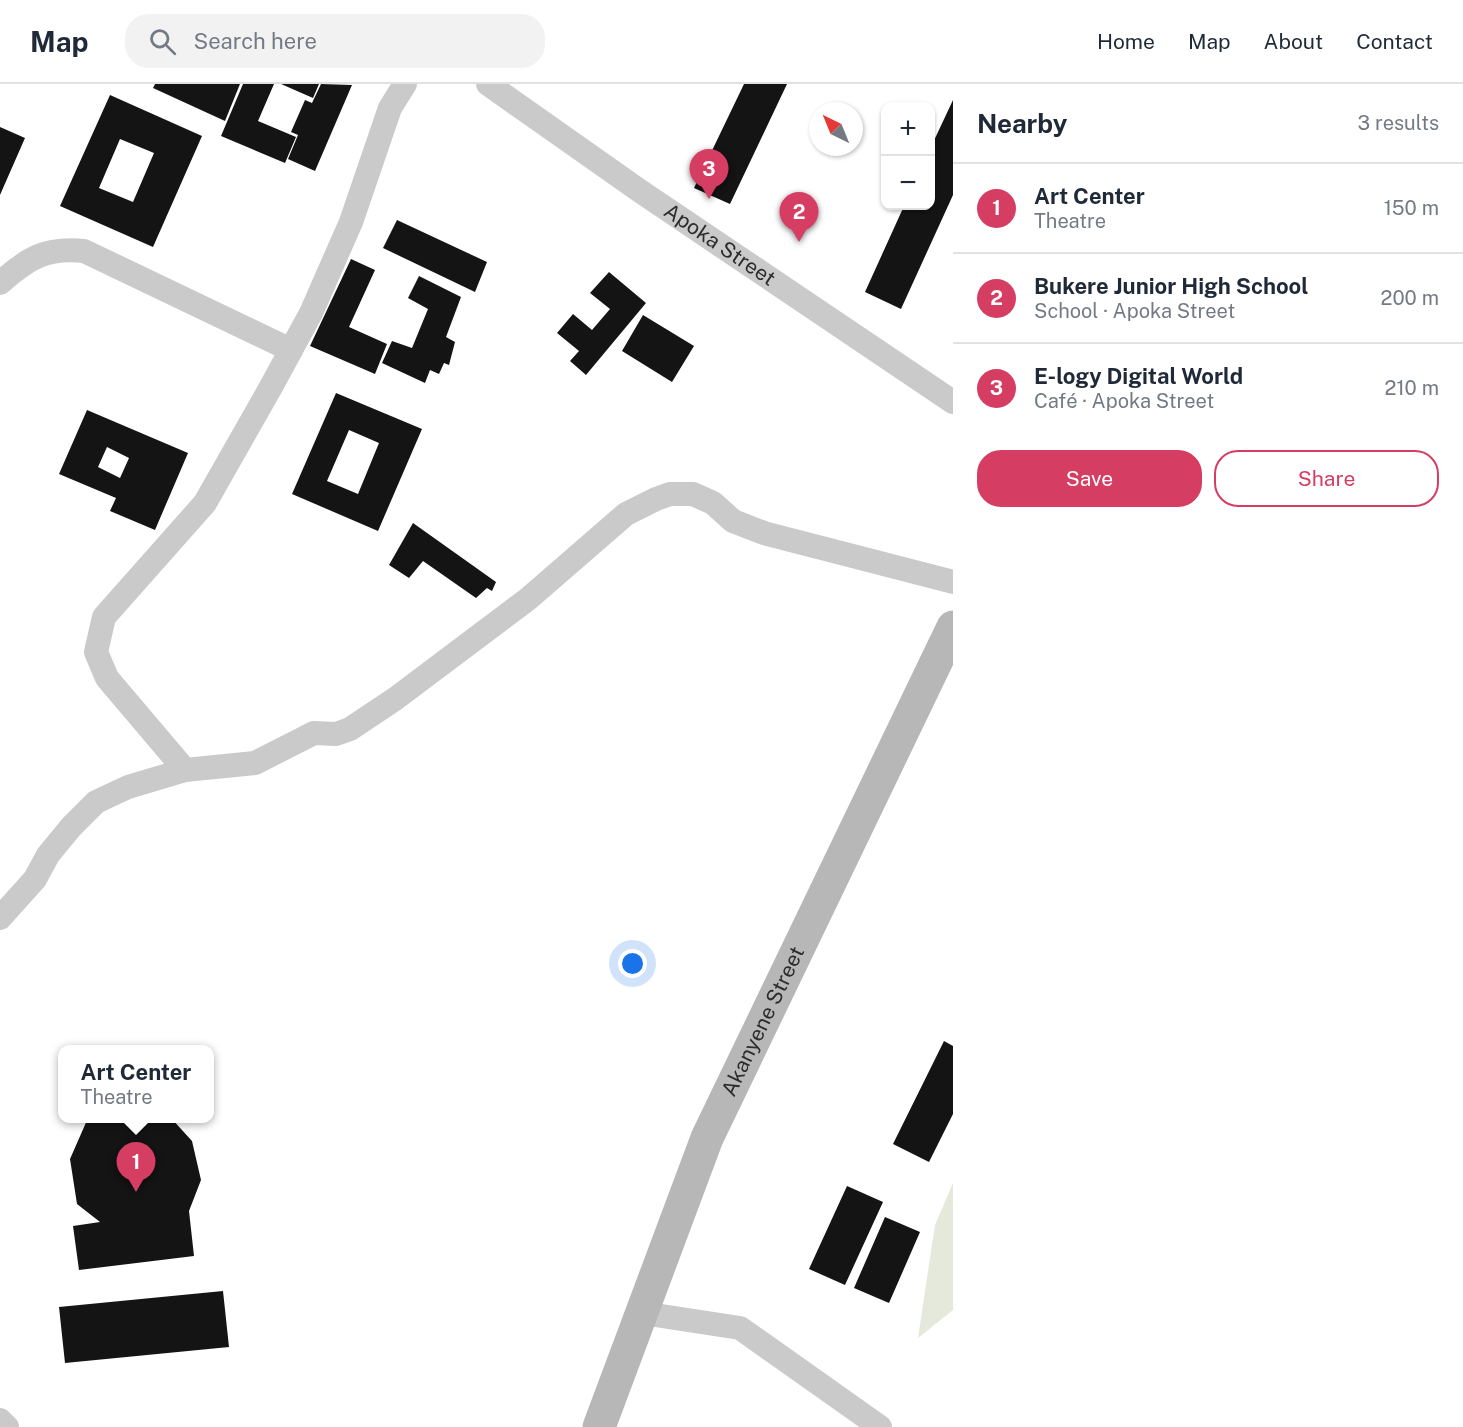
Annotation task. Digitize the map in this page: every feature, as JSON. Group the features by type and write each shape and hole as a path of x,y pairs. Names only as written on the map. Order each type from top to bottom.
{"street":[{"path":"184,770 107,678 96,652 104,617 205,503 311,313 351,222 390,108 405,84"},
{"name":"Apoka Street","path":"488,84 640,192 953,402"},
{"path":"0,283 21,265 49,251 63,249 84,251 291,350"},
{"path":"0,918 35,879 48,855 71,826 96,802 128,787 184,770 255,763 315,733 336,734 350,729 395,699 528,598 626,514 670,494 693,494 713,503 733,521 764,533 953,582"},
{"name":"Akanyene Street","path":"599,1427 706,1138 953,627"},
{"path":"642,1313 740,1328 880,1427"},
{"path":"0,1420 7,1427"}],"shaded area":[{"path":"953,1183 953,1310 918,1338 935,1225"}],"building":[{"path":"155,84 240,84 225,121 153,88"},
{"path":"243,84 274,84 258,121 296,137 285,163 221,136"},
{"path":"281,84 319,84 313,98"},
{"path":"321,84 352,85 315,171 288,159 298,135 291,132 305,100 312,103"},
{"path":"744,84 787,84 730,204 694,188"},
{"path":"110,95 202,136 153,247 60,206","holes":["120,139 154,153 133,202 99,188"]},
{"path":"953,100 953,195 901,309 865,292 902,210 935,210 935,138"},
{"path":"0,127 25,138 0,195"},
{"path":"397,220 487,262 475,292 383,248"},
{"path":"351,259 375,270 349,327 387,344 375,374 310,346"},
{"path":"609,272 646,303 586,375 570,361 579,351 557,333 573,314 592,330 610,309 590,293"},
{"path":"419,276 461,297 446,337 455,342 449,365 444,363 439,374 430,370 425,383 382,363 392,341 412,348 428,309 408,298"},
{"path":"643,315 694,346 672,382 622,351"},
{"path":"336,393 422,429 378,531 292,494","holes":["349,430 379,443 358,494 327,481"]},
{"path":"87,410 188,453 155,530 110,511 116,498 59,474","holes":["107,447 129,458 120,478 98,467"]},
{"path":"413,523 496,582 492,591 487,588 476,598 423,561 409,578 389,565"},
{"path":"944,1041 953,1046 953,1114 929,1162 893,1144"},
{"path":"86,1123 176,1123 192,1141 201,1180 189,1211 194,1256 79,1270 73,1226 100,1222 77,1204 70,1159"},
{"path":"847,1186 883,1202 845,1285 809,1269"},
{"path":"885,1217 920,1232 889,1303 854,1288"},
{"path":"223,1291 229,1347 65,1363 59,1307"}],"place":[{"name":"E-logy Digital World","path":"709,199"},
{"name":"Bukere Junior High School","path":"799,242"},
{"name":"Art Center","path":"136,1192"}]}
